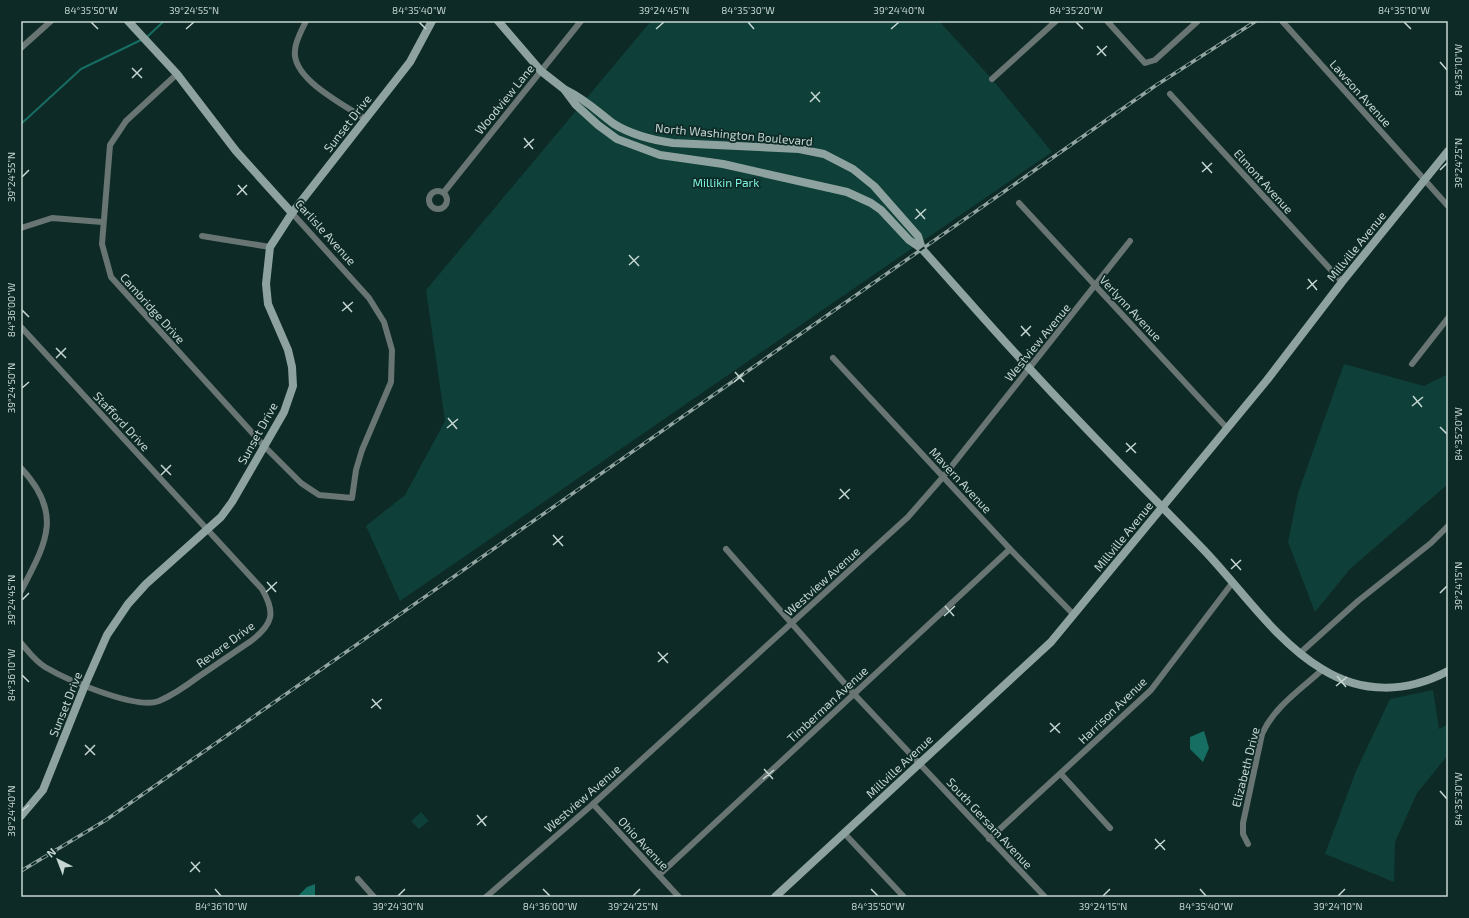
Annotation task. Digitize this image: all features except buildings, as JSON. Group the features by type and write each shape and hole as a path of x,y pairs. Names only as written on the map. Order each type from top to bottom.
{"street":[{"path":"22,45 51,21"},
{"name":"Carlisle Avenue","path":"128,21 177,74 236,151 369,298 384,322 392,350 390,382 362,450 356,470 352,498"},
{"path":"306,21 299,35 294,51 297,64 305,77 314,85 365,119"},
{"name":"Sunset Drive","path":"21,816 43,790 85,685 108,635 128,604 146,584 221,517 232,502 265,447 284,412 293,386 292,367 288,350 268,304 266,284 270,247 292,213 410,62 432,21"},
{"name":"North Washington Boulevard","path":"498,21 541,71 564,89 582,98 625,130 654,141 672,143 800,149 824,154 842,162 874,186 891,204 918,236 922,249"},
{"name":"Woodview Lane","path":"444,192 581,21"},
{"path":"992,79 1056,21"},
{"path":"1107,21 1145,62 1154,60 1198,21"},
{"name":"Lawson Avenue","path":"1282,21 1448,206"},
{"name":"Cambridge Drive","path":"177,74 126,121 110,145 102,222 102,244 110,277 265,447 310,490 319,495 352,498"},
{"name":"North Washington Boulevard","path":"564,89 576,104 598,125 617,139 660,154 739,167 847,192 871,203 881,210 909,240 922,249 1030,369 1233,582 1280,635 1300,653 1322,670 1360,686 1384,689 1409,686 1437,677 1448,671"},
{"name":"Elmont Avenue","path":"1170,94 1342,282"},
{"name":"Millville Avenue","path":"775,897 1051,642 1267,380 1342,282 1448,151"},
{"name":"Verlynn Avenue","path":"1019,203 1226,428"},
{"path":"21,228 52,218 102,222"},
{"path":"202,236 270,247"},
{"name":"Westview Avenue","path":"486,897 593,804 908,517 943,477 1030,369 1130,241"},
{"path":"1412,364 1448,318"},
{"name":"Stafford Drive","path":"21,327 208,529"},
{"name":"Mavern Avenue","path":"833,358 1010,549 1074,615"},
{"path":"21,468 39,491 46,507 48,524 45,540 40,554 21,591"},
{"path":"1300,653 1358,601 1430,543 1448,526"},
{"name":"Revere Drive","path":"21,643 32,656 44,666 85,685 127,700 145,704 158,701 174,693 261,632 269,622 272,612 262,589 208,529"},
{"name":"South Gersam Avenue","path":"726,549 854,694 1045,897"},
{"name":"Timberman Avenue","path":"659,875 1010,549"},
{"name":"Harrison Avenue","path":"989,839 1151,690 1233,582"},
{"name":"Elizabeth Drive","path":"1248,844 1243,834 1243,823 1262,734 1275,713 1322,670"},
{"path":"1061,774 1110,828"},
{"name":"Ohio Avenue","path":"593,804 679,897"},
{"path":"844,834 904,897"},
{"path":"358,879 374,897"}],"green space":[{"name":"Millikin Park","path":"651,21 939,21 992,79 1052,152 400,601 366,526 405,495 445,421 426,290"},
{"path":"1344,364 1424,386 1448,374 1448,484 1350,569 1315,612 1288,542 1298,493"},
{"path":"1433,690 1439,729 1448,724 1448,755 1417,793 1395,842 1394,882 1325,854 1356,771 1390,699"},
{"path":"421,812 429,821 419,829 411,821"}],"shaded area":[{"path":"1204,731 1209,748 1203,762 1190,749 1190,737"},
{"path":"315,884 315,897 297,897 307,887"}],"waterway":[{"path":"147,37 164,21"},
{"path":"21,124 81,69 141,40"}],"railway":[{"path":"21,871 106,820 1155,86 1256,21"}]}
